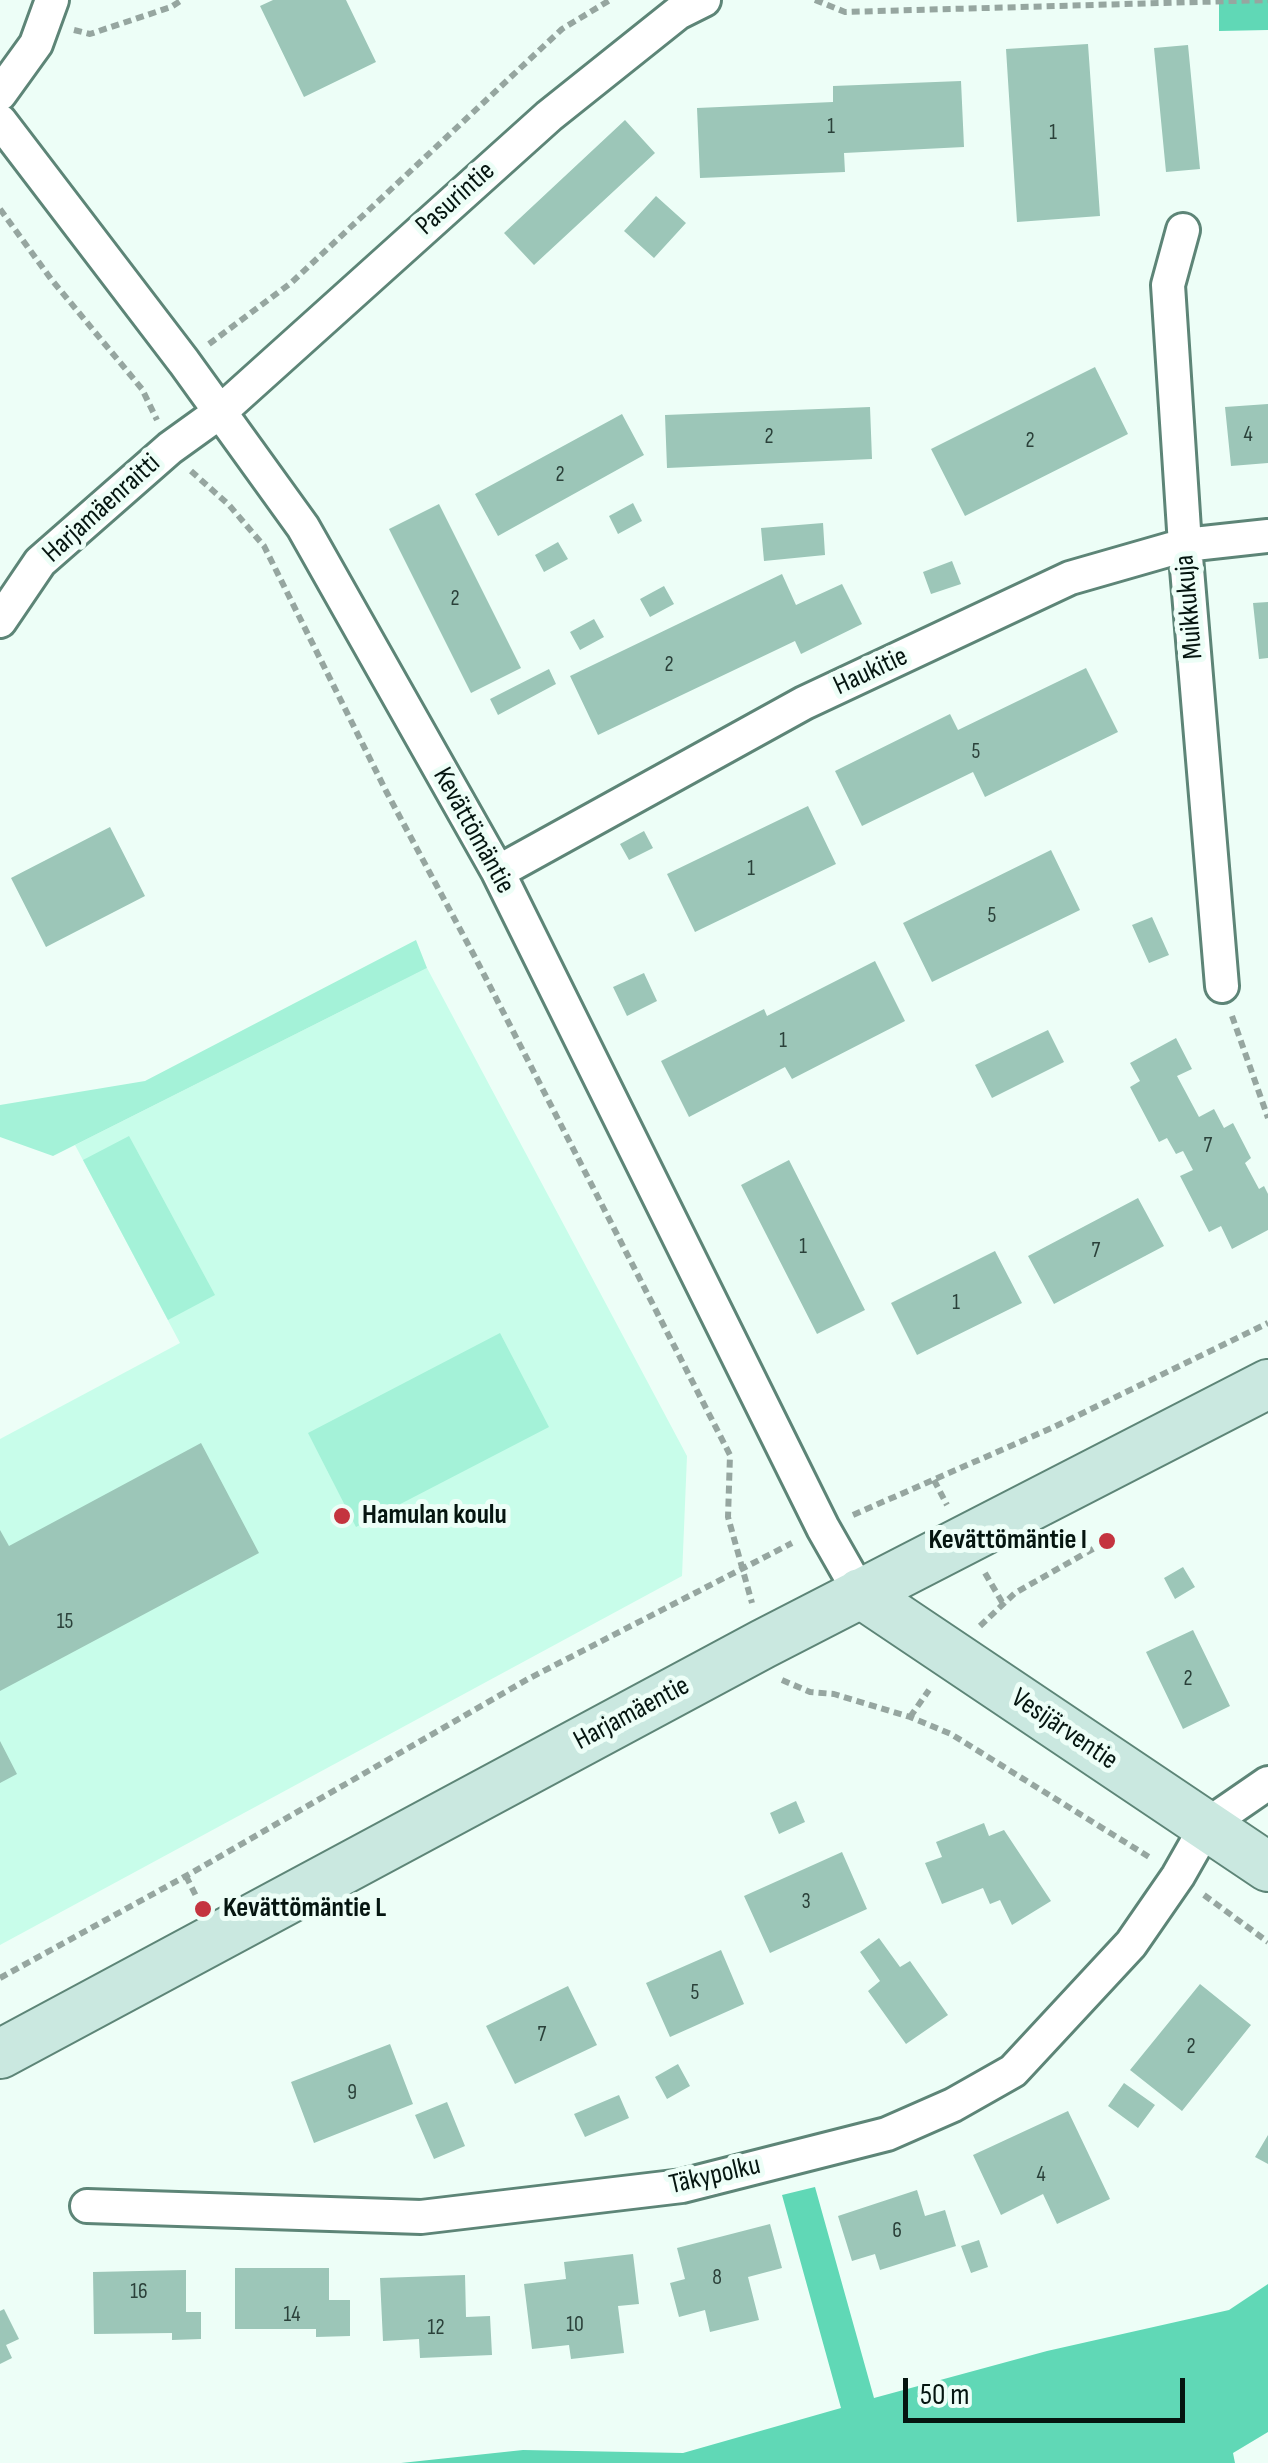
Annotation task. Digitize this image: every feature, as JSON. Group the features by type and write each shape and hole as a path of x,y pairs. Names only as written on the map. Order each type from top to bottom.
{"street":[{"name":"Pasurintie","path":"220,412 549,116 682,4"},
{"path":"0,94 36,44 48,11"},
{"name":"Kevättömäntie","path":"0,121 184,362 302,527 498,872 822,1528 860,1593"},
{"name":"Muikkukuja","path":"1183,230 1168,284 1185,545 1222,986"},
{"name":"Harjamäenraitti","path":"0,621 40,562 170,448 220,412"},
{"name":"Haukitie","path":"498,872 804,703 1070,578 1185,545 1268,536"},
{"name":"Harjamäentie","path":"0,2054 763,1644 1268,1384"},
{"name":"Vesijärventie","path":"860,1593 1268,1867"},
{"path":"1206,1825 1268,1783"},
{"name":"Täkypolku","path":"86,2206 421,2217 682,2186 887,2134 953,2105 1013,2071 1131,1944 1178,1876 1206,1825"}],"path":[{"path":"48,11 90,34 182,0"},
{"path":"142,389 290,283 562,29 610,0"},
{"path":"815,0 845,12 1268,0"},
{"path":"0,209 142,389 170,448 229,505 264,546 386,791 730,1455 728,1517 763,1644 783,1683 810,1692 834,1694 951,1734 1178,1876 1268,1942"},
{"path":"1222,986 1268,1118"},
{"path":"0,1978 528,1680 822,1528 1054,1427 1268,1323"},
{"path":"1002,1602 1107,1541"},
{"path":"186,1876 203,1909"}],"shaded area":[{"path":"416,940 427,968 53,1156 0,1137 0,1105 145,1081"},
{"name":"Hamulan koulu","path":"427,968 687,1456 682,1576 0,1945 0,1439 180,1343 75,1145"},
{"path":"129,1136 215,1295 168,1320 83,1160"},
{"path":"500,1333 549,1427 356,1527 308,1433"}],"green space":[{"path":"1219,0 1268,0 1268,30 1219,31"},
{"path":"815,2187 874,2398 1047,2351 1229,2310 1268,2284 1268,2432 1233,2453 1235,2463 401,2463 523,2450 683,2453 841,2408 782,2195"}],"building":[{"path":"273,0 346,0 376,62 304,97 260,6"},
{"path":"1088,44 1100,216 1017,222 1006,49"},
{"path":"1188,45 1200,169 1166,172 1154,48"},
{"path":"961,81 964,147 844,153 845,172 700,178 697,108 833,102 833,86"},
{"path":"625,120 655,153 534,265 504,233"},
{"path":"656,196 686,223 654,258 624,231"},
{"path":"1095,367 1128,434 965,516 931,449"},
{"path":"1268,404 1268,463 1231,466 1225,407"},
{"path":"870,407 872,459 667,468 665,415"},
{"path":"622,414 644,455 498,536 475,494"},
{"path":"633,503 642,521 618,534 609,516"},
{"path":"439,504 521,668 471,693 389,529"},
{"path":"823,523 825,555 764,561 761,528"},
{"path":"558,542 568,559 544,572 535,555"},
{"path":"952,561 961,584 931,594 923,572"},
{"path":"782,574 796,605 842,584 862,624 801,654 795,641 598,735 570,676"},
{"path":"664,586 674,604 650,617 640,599"},
{"path":"1268,602 1268,658 1259,659 1253,603"},
{"path":"594,619 604,637 580,650 570,632"},
{"path":"1086,668 1118,732 985,797 973,772 862,826 835,771 950,714 958,730"},
{"path":"549,669 556,684 498,715 490,699"},
{"path":"808,806 836,864 695,932 667,874"},
{"path":"110,827 145,896 46,947 11,878"},
{"path":"644,831 653,848 629,860 620,844"},
{"path":"1051,850 1080,910 932,982 903,923"},
{"path":"1152,917 1169,955 1149,963 1132,925"},
{"path":"875,961 905,1021 792,1079 785,1067 689,1117 661,1061 764,1009 767,1016"},
{"path":"644,973 657,1001 627,1016 613,987"},
{"path":"1048,1030 1064,1062 992,1098 975,1065"},
{"path":"1176,1038 1192,1069 1177,1076 1199,1117 1214,1109 1224,1128 1233,1123 1251,1158 1245,1163 1259,1189 1264,1186 1268,1194 1268,1230 1232,1249 1221,1226 1209,1232 1180,1176 1193,1170 1183,1151 1176,1154 1167,1138 1159,1142 1130,1087 1140,1081 1130,1063"},
{"path":"789,1160 865,1310 817,1334 741,1185"},
{"path":"1138,1198 1164,1246 1054,1304 1028,1256"},
{"path":"995,1251 1022,1303 917,1355 891,1303"},
{"path":"201,1443 259,1553 0,1691 0,1530 9,1546"},
{"path":"1183,1567 1195,1587 1175,1599 1164,1578"},
{"path":"1193,1630 1230,1706 1183,1729 1146,1652"},
{"path":"0,1741 17,1774 0,1783"},
{"path":"796,1801 805,1822 779,1834 770,1813"},
{"path":"984,1823 989,1836 1004,1830 1051,1901 1012,1925 1000,1900 990,1904 983,1888 942,1904 925,1863 942,1857 936,1842"},
{"path":"842,1852 867,1909 770,1953 744,1896"},
{"path":"879,1938 900,1967 910,1961 948,2015 906,2044 868,1991 880,1981 860,1952"},
{"path":"721,1950 744,2004 670,2037 646,1983"},
{"path":"1200,1984 1251,2025 1182,2111 1130,2070"},
{"path":"568,1986 597,2045 515,2084 486,2026"},
{"path":"390,2044 413,2104 314,2143 291,2082"},
{"path":"678,2064 690,2086 667,2099 655,2077"},
{"path":"1124,2083 1155,2105 1138,2128 1108,2106"},
{"path":"619,2095 629,2118 585,2137 574,2114"},
{"path":"447,2102 465,2146 434,2159 415,2115"},
{"path":"1068,2111 1110,2199 1057,2224 1043,2194 1001,2215 973,2155"},
{"path":"1268,2135 1268,2164 1255,2157"},
{"path":"917,2190 925,2216 945,2210 956,2246 880,2270 875,2254 852,2261 838,2216"},
{"path":"770,2224 782,2268 748,2277 759,2320 710,2332 705,2310 679,2317 670,2283 685,2279 677,2248"},
{"path":"979,2240 988,2267 971,2273 961,2246"},
{"path":"633,2254 639,2304 618,2306 624,2353 571,2359 569,2345 532,2349 524,2284 566,2279 564,2262"},
{"path":"235,2268 329,2268 329,2300 350,2300 350,2336 316,2337 316,2329 235,2329"},
{"path":"186,2270 186,2312 201,2312 201,2339 172,2340 172,2333 94,2334 93,2272"},
{"path":"465,2275 466,2317 490,2316 492,2355 420,2358 419,2339 383,2341 380,2278"},
{"path":"4,2309 19,2339 6,2345 12,2358 0,2364 0,2311"}],"place":[{"name":"Hamulan koulu","path":"342,1516"},
{"name":"Kevättömäntie I","path":"1107,1541"},
{"name":"Kevättömäntie L","path":"203,1909"}]}
